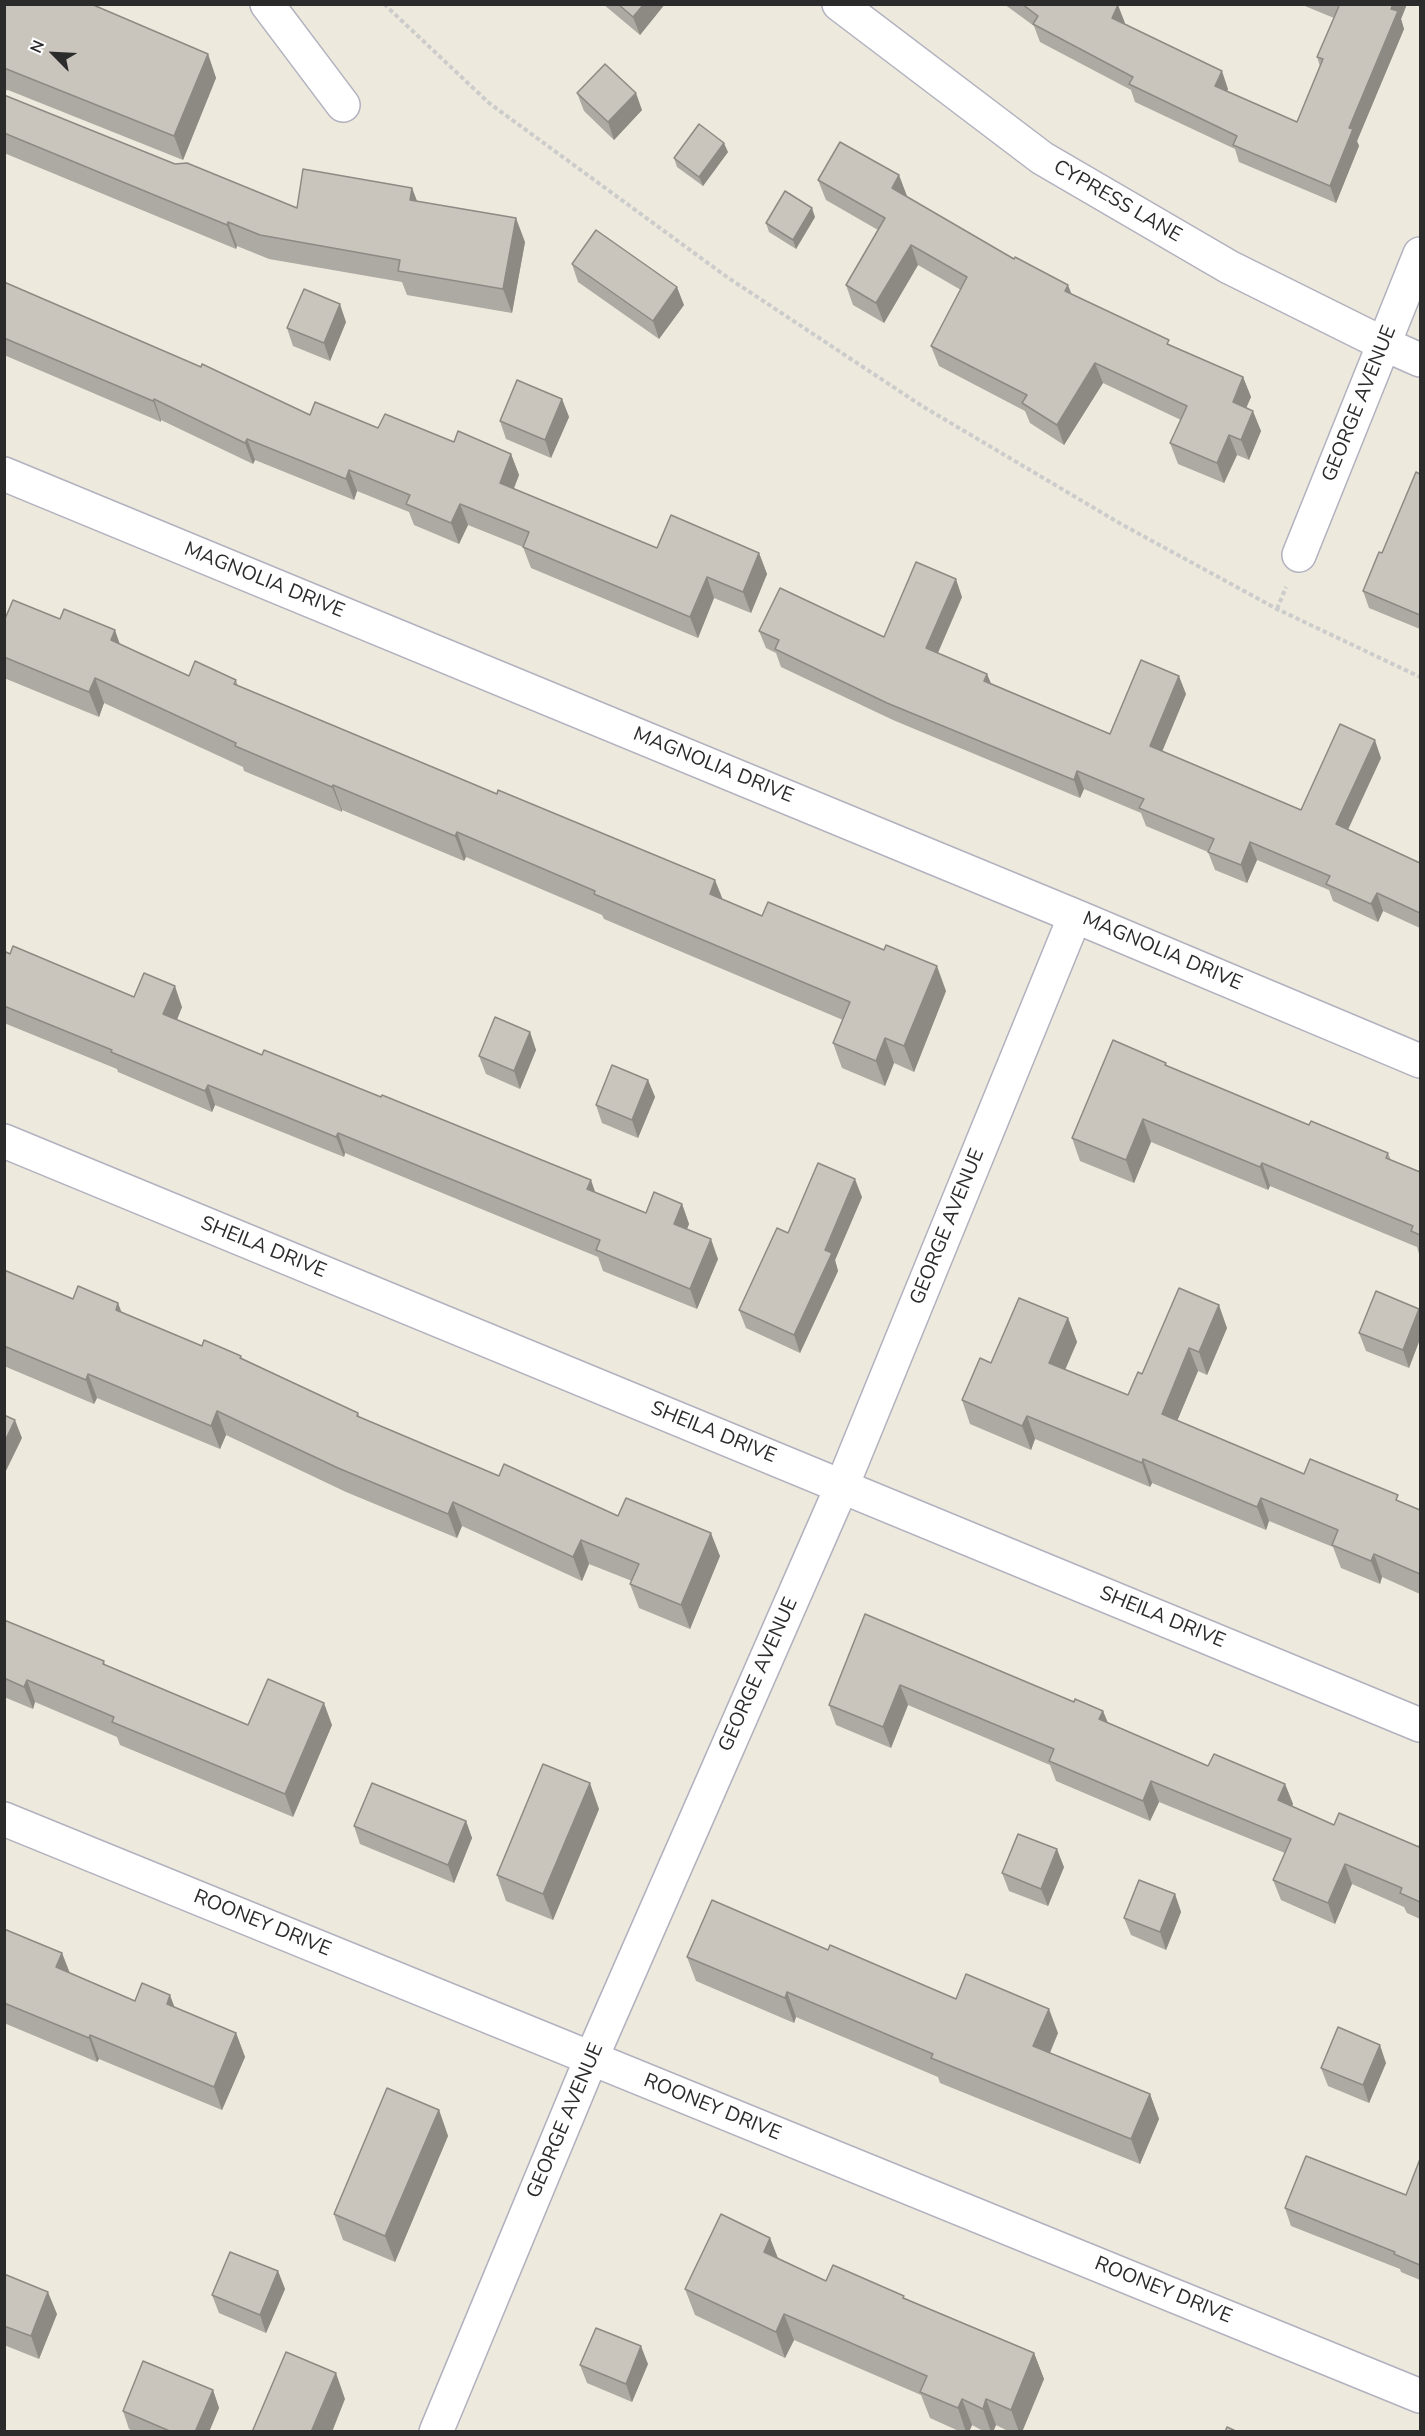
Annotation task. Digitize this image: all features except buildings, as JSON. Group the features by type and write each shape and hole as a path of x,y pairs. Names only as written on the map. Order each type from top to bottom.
{"street":[{"path":"267,4 343,105"},
{"name":"CYPRESS LANE","path":"838,4 1042,158 1229,267 1420,360"},
{"name":"GEORGE AVENUE","path":"1299,555 1420,254"},
{"name":"MAGNOLIA DRIVE","path":"4,474 1075,916 1420,1061"},
{"name":"GEORGE AVENUE","path":"436,2432 591,2058 842,1486 1075,916"},
{"name":"SHEILA DRIVE","path":"4,1141 1420,1725"},
{"name":"ROONEY DRIVE","path":"4,1819 1420,2396"}],"path":[{"path":"384,4 489,103 727,277 922,406 1142,536 1277,609 1420,677"}]}
